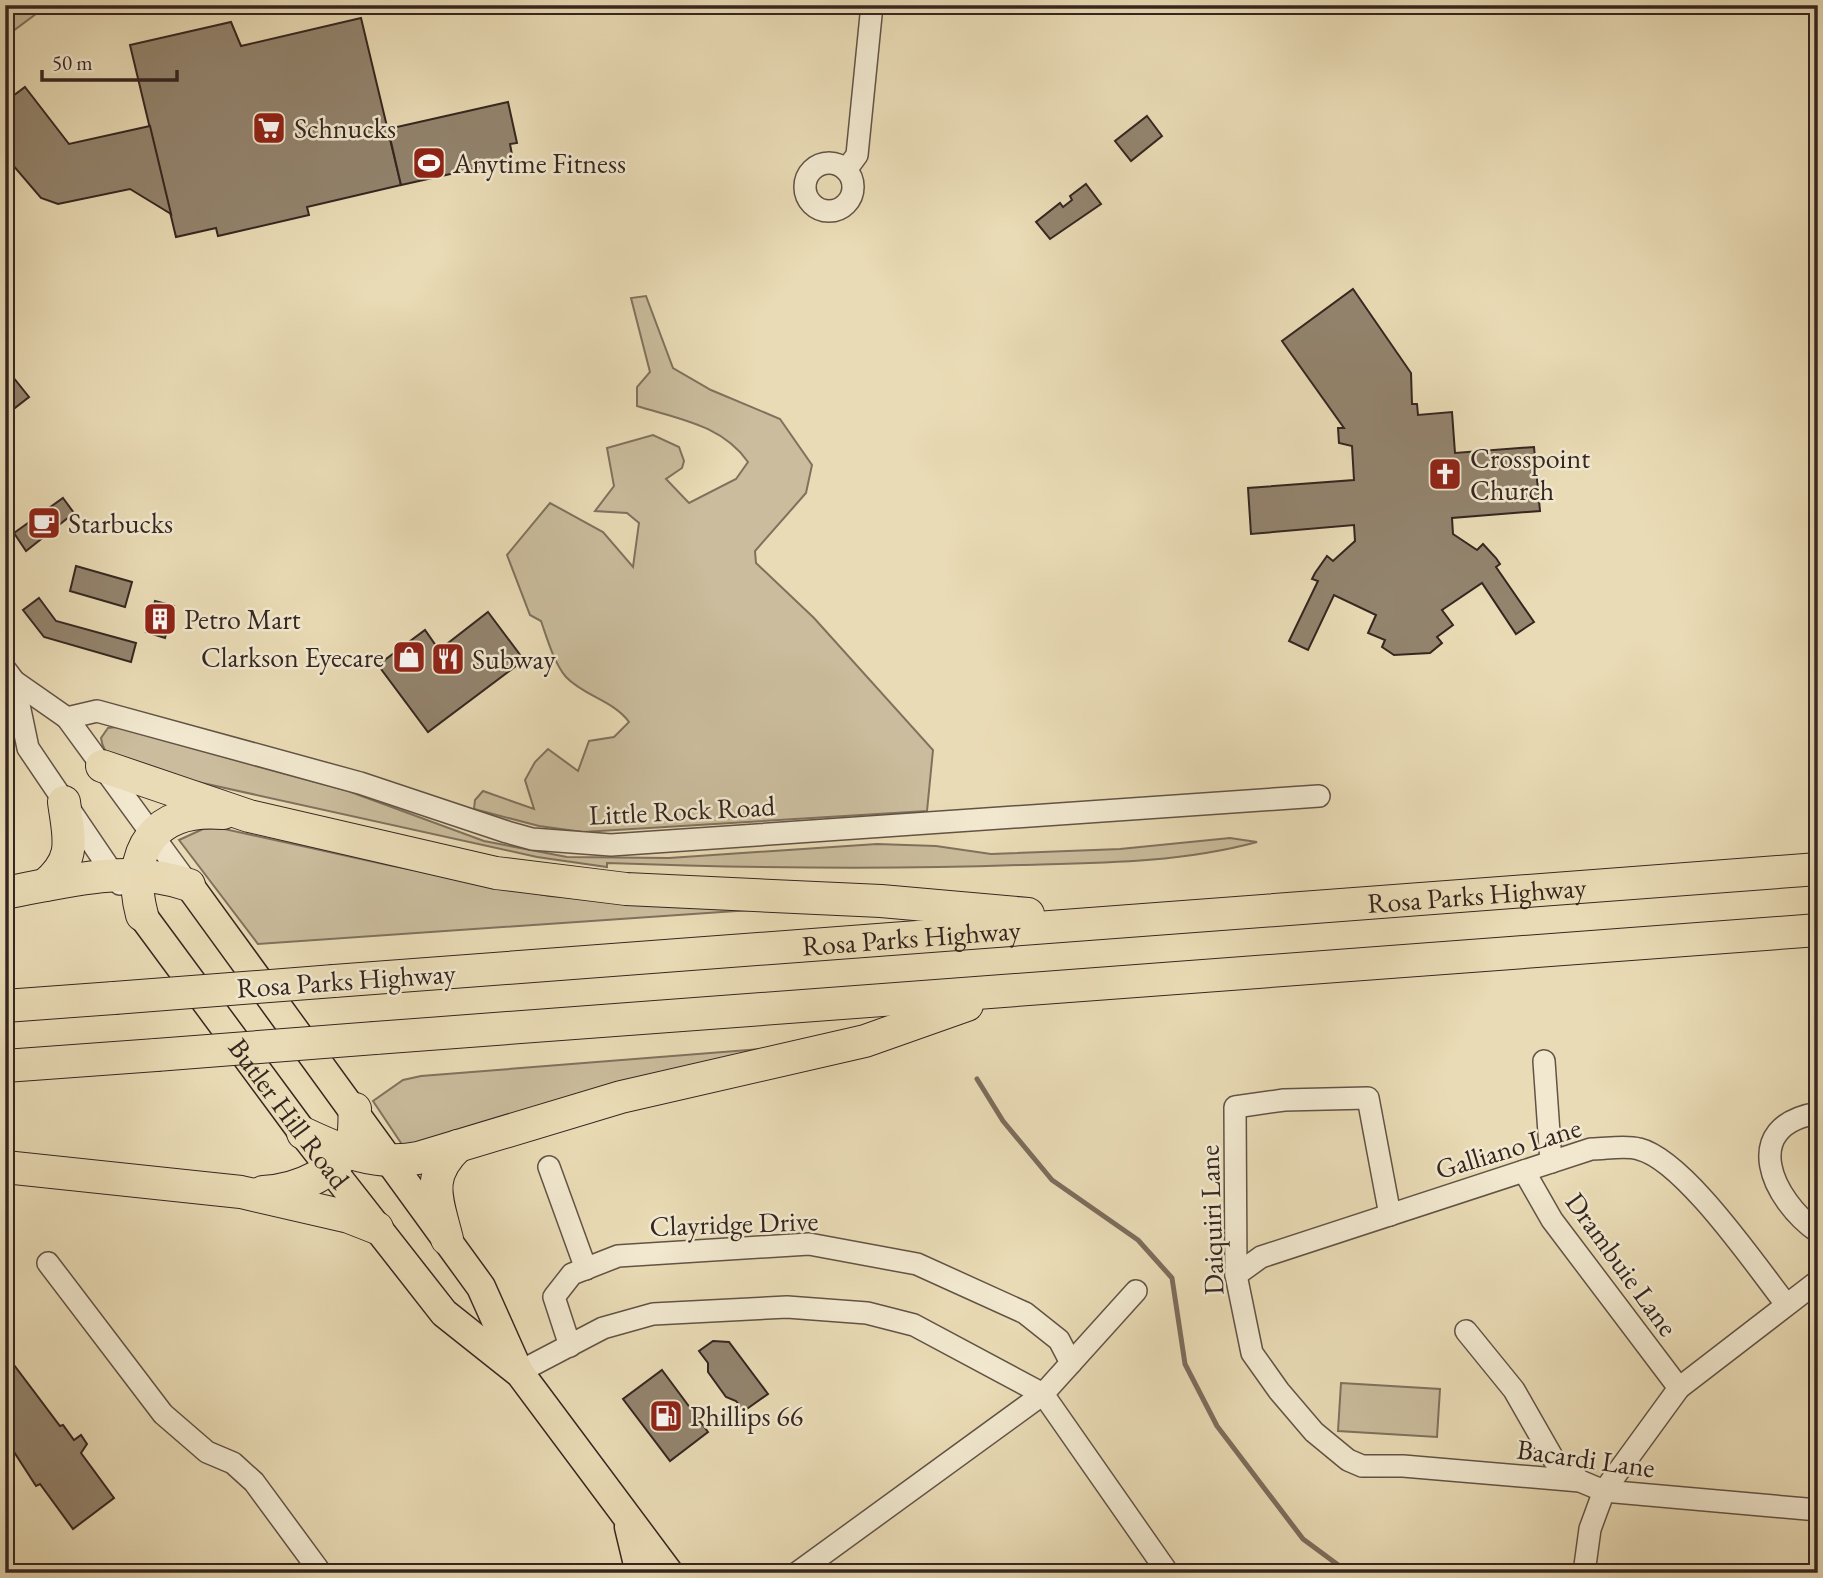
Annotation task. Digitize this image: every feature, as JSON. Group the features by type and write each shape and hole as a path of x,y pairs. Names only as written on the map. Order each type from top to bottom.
{"highway":[{"path":"102,766 249,816 432,861 561,883 881,901 1116,922"},
{"path":"45,885 59,873 67,860 70,844 64,802"},
{"path":"124,874 152,834 185,814 205,812 249,816"},
{"name":"Rosa Parks Highway","path":"5,1006 1818,870"},
{"path":"124,874 142,915"},
{"path":"5,893 124,874 163,876 189,884"},
{"path":"5,1066 1818,930"},
{"path":"303,1133 337,1159 393,1163 621,1097 865,1041 1006,992"},
{"path":"241,1192 297,1188 337,1159 353,1136 355,1109"},
{"path":"447,1239 435,1186 438,1170 458,1146"},
{"path":"5,1167 241,1192 349,1217 377,1228"}],"main road":[{"name":"Butler Hill Road","path":"189,884 355,1109 481,1287 519,1372 669,1573"},
{"name":"Butler Hill Road","path":"142,915 303,1133"},
{"name":"Butler Hill Road","path":"337,1159 377,1228 444,1313 519,1372"},
{"path":"626,1517 639,1573"}],"street":[{"path":"846,170 857,155 872,5"},
{"name":"Butler Hill Road","path":"10,675 67,718 189,884"},
{"name":"Butler Hill Road","path":"10,675 28,748 64,802 124,874"},
{"name":"Little Rock Road","path":"67,718 97,710 360,783 499,830 532,839 586,844 611,845 1319,796"},
{"path":"1544,1062 1551,1162"},
{"name":"Daiquiri Lane","path":"1348,1460 1314,1432 1279,1391 1252,1353 1236,1275 1235,1107 1284,1100 1368,1098 1390,1215"},
{"path":"1818,1112 1800,1116 1782,1129 1771,1142 1769,1168 1788,1200 1818,1232"},
{"name":"Galliano Lane","path":"1236,1275 1261,1257 1591,1149 1638,1148 1659,1157 1701,1198 1786,1304"},
{"path":"549,1167 586,1269"},
{"name":"Drambuie Lane","path":"1524,1171 1552,1220 1679,1388"},
{"name":"Clayridge Drive","path":"570,1346 554,1297 572,1275 586,1269 618,1256 809,1244 917,1264 1025,1313 1059,1340 1071,1363"},
{"path":"48,1264 163,1414 207,1452 233,1463 254,1482 321,1573"},
{"path":"1584,1573 1590,1529 1604,1491 1679,1388 1818,1281"},
{"path":"797,1573 1043,1394 1136,1291"},
{"path":"519,1372 603,1328 653,1314 764,1307 867,1313 914,1325 1043,1394 1168,1573"},
{"path":"1466,1331 1514,1390 1554,1460 1580,1481"},
{"name":"Bacardi Lane","path":"1348,1460 1362,1466 1402,1466 1580,1481 1604,1491 1818,1510"}],"shaded area":[{"path":"5,5 48,5 5,37"},
{"path":"646,296 673,368 711,390 780,419 812,465 806,493 755,551 756,563 814,618 933,750 927,811 583,832 539,826 474,809 475,800 483,791 534,809 525,780 535,762 548,749 578,771 589,741 614,737 629,722 615,709 566,677 551,650 541,621 530,615 507,555 550,503 603,532 633,567 639,523 627,513 595,511 614,486 607,448 653,435 679,447 684,461 682,468 666,479 689,503 736,479 748,462 726,439 713,431 637,406 637,387 650,372 631,298"},
{"path":"117,727 348,791 484,841 567,857 669,858 877,844 936,846 991,854 1120,849 1230,838 1257,842 1199,854 1109,862 865,868 607,863 607,867 537,857 125,765 109,756 101,738 108,728"},
{"path":"220,828 388,865 549,896 751,910 258,944 179,840 203,829"},
{"path":"774,1048 545,1104 410,1148 405,1148 401,1143 373,1101 403,1080 421,1076"},
{"path":"1341,1383 1440,1389 1437,1437 1338,1431"}],"building":[{"name":"Schnucks","path":"361,18 401,185 307,207 309,215 218,236 216,228 176,237 130,45 231,22 241,46"},
{"path":"25,87 69,144 150,126 171,214 130,189 58,204 41,198 5,156 5,102"},
{"path":"508,102 517,143 510,144 513,160 401,185 388,129"},
{"path":"1147,116 1162,136 1131,161 1115,141"},
{"path":"1086,184 1101,204 1050,239 1036,222 1060,203 1063,207 1072,200 1070,196"},
{"name":"Crosspoint Church","path":"1353,289 1411,373 1412,404 1417,404 1418,415 1452,412 1455,453 1534,447 1540,511 1452,518 1453,534 1477,550 1483,544 1496,558 1500,564 1496,567 1534,622 1516,634 1482,583 1442,610 1453,625 1437,637 1442,643 1430,653 1394,655 1382,647 1385,640 1368,633 1376,615 1334,595 1308,650 1289,641 1318,581 1312,579 1315,573 1327,556 1333,561 1355,541 1354,525 1251,534 1248,488 1354,480 1352,446 1339,443 1338,428 1344,428 1282,341"},
{"path":"13,377 29,397 6,415 10,420 5,424 5,383"},
{"name":"Starbucks","path":"63,498 74,513 26,551 14,533"},
{"name":"Petro Mart","path":"76,566 132,582 125,607 70,591"},
{"name":"Petro Mart","path":"39,598 56,621 136,643 131,662 44,637 23,610"},
{"name":"Petro Mart","path":"155,601 174,606 165,638 146,632"},
{"path":"488,612 524,660 428,732 378,665 425,630 439,650"},
{"path":"713,1341 729,1342 768,1394 744,1411 736,1401 726,1397 708,1372 708,1363 699,1351"},
{"path":"5,1353 60,1426 63,1425 74,1440 81,1435 87,1444 81,1453 114,1498 73,1529 40,1484 36,1486 5,1438"},
{"name":"Phillips 66","path":"662,1370 708,1432 670,1461 623,1399"}],"waterway":[{"path":"977,1079 1003,1121 1052,1180 1138,1240 1172,1278 1185,1364 1217,1426 1303,1539 1349,1573"},
{"path":"1737,1573 1766,1566 1818,1566"}],"place":[{"name":"Schnucks","path":"269,128"},
{"name":"Anytime Fitness","path":"429,163"},
{"name":"Crosspoint Church","path":"1445,474"},
{"name":"Starbucks","path":"44,523"},
{"name":"Petro Mart","path":"160,619"},
{"name":"Clarkson Eyecare","path":"409,657"},
{"name":"Subway","path":"448,659"},
{"name":"Phillips 66","path":"666,1416"}]}
